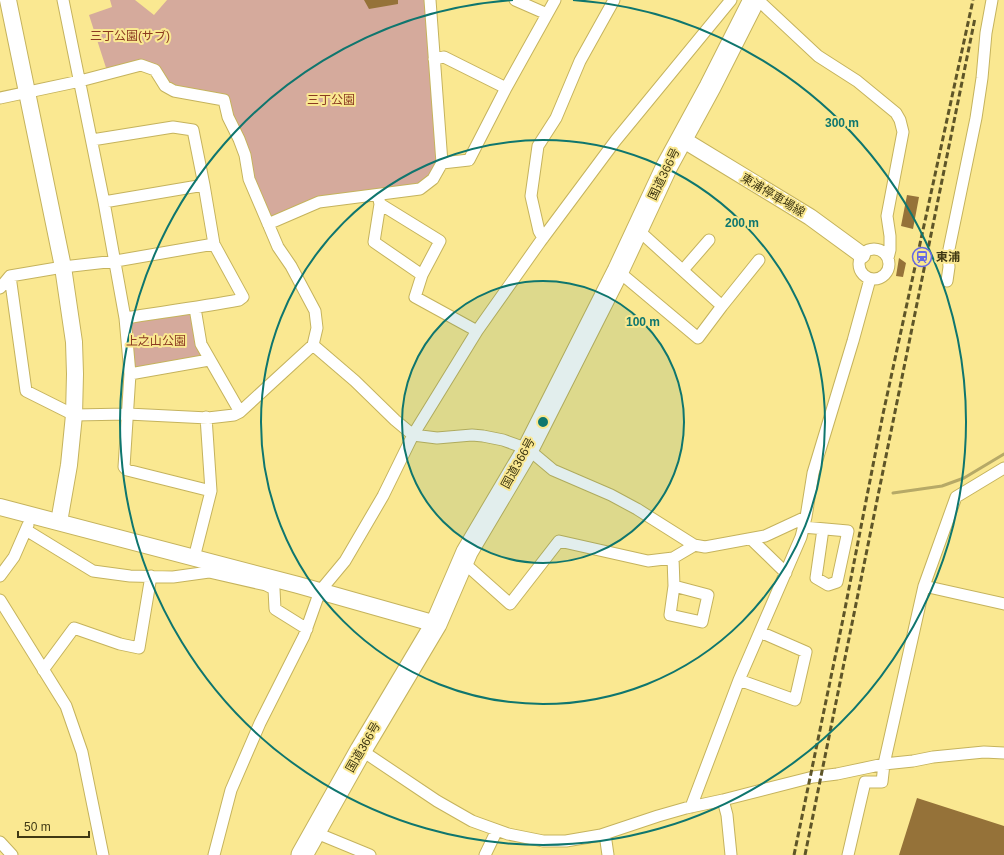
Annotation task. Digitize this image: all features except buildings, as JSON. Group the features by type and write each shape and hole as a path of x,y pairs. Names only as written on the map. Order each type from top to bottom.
{"highway":[{"name":"国道366号","path":"302,855 361,750 436,624 467,552 528,449 618,271 667,166 710,87 754,0"}],"street":[{"path":"8,0 64,267 74,342 74,415 69,465 58,522"},
{"path":"63,0 116,261 125,318 130,374 124,467 127,470 211,491"},
{"path":"268,224 319,202 379,199 420,189 433,179 442,163 430,0"},
{"path":"515,0 547,14"},
{"path":"442,163 469,160 506,88 555,0"},
{"path":"543,238 539,231 531,196 538,146 556,118 580,61 614,0"},
{"path":"214,855 231,790 260,723 307,629 320,591 345,561 383,496 413,435 477,331 505,289 616,140 731,0"},
{"path":"758,0 818,56 857,81 896,113 900,120 903,132 887,216 890,236 888,258 889,268 884,276 870,279 864,276 859,267 859,262 862,255 868,250 877,249 888,258"},
{"path":"946,281 949,267 948,254 976,118 982,78 986,32 992,0"},
{"path":"434,59 444,58 506,88"},
{"path":"0,98 80,81 142,65 155,70 165,86 174,92 224,100 228,117 245,155 249,179 278,247 291,266 315,312 317,328 313,345 240,412 234,415 206,418 128,414 74,415 26,391 10,276"},
{"path":"92,140 173,127 193,130 214,244 243,297 239,300 125,318"},
{"name":"東浦停車場線","path":"682,140 810,217 862,255"},
{"path":"104,202 204,185"},
{"path":"379,199 440,241 422,275 415,297 477,331"},
{"path":"379,199 374,242 422,275"},
{"path":"637,229 722,306"},
{"path":"683,270 709,240"},
{"path":"0,288 10,276 64,267 116,261 214,244"},
{"path":"618,271 698,338 759,260"},
{"path":"691,807 739,680 801,537 813,473 870,279"},
{"path":"194,308 201,344 240,412"},
{"path":"313,345 355,381 413,435 437,438 472,435 483,436 503,440 528,449 553,470 611,495 637,509 695,545 705,547 751,539 765,536 804,522 823,529 848,531 837,582 828,585 816,578 823,529"},
{"path":"130,374 209,360"},
{"path":"194,558 211,491 206,418"},
{"path":"848,855 865,782 882,782 884,764 924,586 956,496 1004,468"},
{"path":"0,507 320,591 436,624"},
{"path":"0,576 14,557 32,515"},
{"path":"26,530 93,571 130,576 173,576 209,572 266,585 274,589 275,609 307,629"},
{"path":"751,539 786,573"},
{"path":"463,562 510,604 559,541 648,561 673,558 695,545"},
{"path":"673,558 674,586"},
{"path":"43,670 74,628 120,644 139,648 151,576"},
{"path":"924,586 1004,604"},
{"path":"0,600 66,706 82,752 103,855"},
{"path":"739,680 795,700 806,652 760,632"},
{"path":"361,750 437,800 479,824 508,834 543,841 566,841 605,834 658,816 691,807 813,778 884,764 984,752 1004,753"},
{"path":"723,800 727,816 731,855"},
{"path":"485,855 497,830"},
{"path":"314,832 370,855"},
{"path":"605,834 608,855"},
{"path":"0,842 12,855"}],"green space":[{"name":"三丁公園","path":"110,0 135,0 154,15 167,0 430,0 442,163 420,189 319,202 268,224 224,100 174,91 142,65 108,74 89,15 112,7"},
{"name":"上之山公園","path":"189,313 193,315 203,355 200,358 137,369 134,366 131,324 133,321"}],"waterway":[{"path":"893,493 942,486 964,478 1004,454"}],"railway":[{"path":"794,855 843,619 883,414 973,0"},
{"path":"805,855 975,18"}],"place":[{"name":"東浦","path":"922,257"}],"park label":[{"name":"三丁公園(サブ)","path":"130,36"}]}
